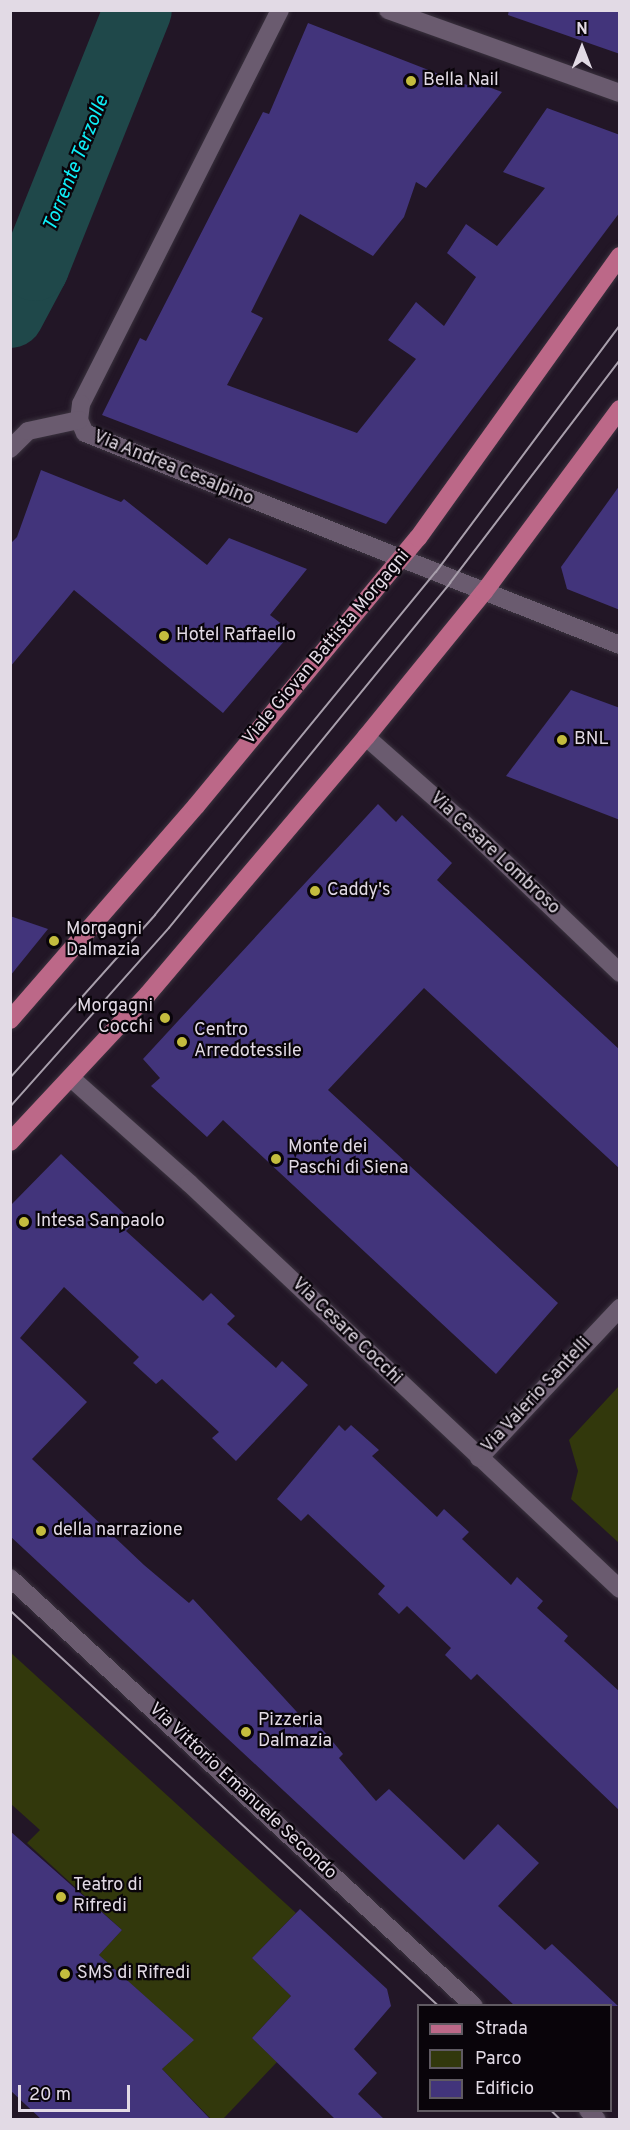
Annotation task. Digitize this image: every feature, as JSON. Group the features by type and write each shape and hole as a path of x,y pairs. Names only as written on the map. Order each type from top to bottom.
{"main road":[{"name":"Viale Giovan Battista Morgagni","path":"10,1020 196,806 400,559 620,256"},
{"path":"10,1142 148,994 366,737 484,592 620,409"}],"street":[{"path":"388,10 620,93"},
{"name":"Via Andrea Cesalpino","path":"276,15 81,404 79,420 85,433 98,441 620,645"},
{"path":"10,449 28,431 79,420"},
{"name":"Via Cesare Lombroso","path":"366,737 488,847 620,973"},
{"name":"Via Cesare Cocchi","path":"71,1078 189,1183 620,1589"},
{"name":"Via Valerio Santelli","path":"479,1458 620,1308"},
{"name":"Via Vittorio Emanuele Secondo","path":"10,1578 472,2004"}],"green space":[{"path":"619,1386 619,1543 571,1499 578,1471 569,1440"},
{"path":"10,1652 296,1913 252,1958 291,1996 252,2038 277,2062 223,2119 211,2119 162,2069 193,2040 99,1955 122,1930 27,1843 40,1830 11,1804"}],"building":[{"path":"509,10 620,10 620,54 508,15"},
{"path":"308,23 467,85 470,80 502,92 426,188 416,182 404,217 373,256 300,214 251,312 263,318 227,385 357,433 416,359 388,340 416,302 444,326 476,277 447,253 466,224 497,246 545,188 503,172 547,108 620,135 620,212 386,524 102,415 140,338 146,341 263,112 269,114"},
{"path":"41,470 121,502 124,499 207,565 229,538 307,569 270,615 292,632 223,713 74,590 10,667 10,544 17,537"},
{"path":"620,485 620,610 567,589 561,567"},
{"path":"571,690 620,708 620,820 506,776"},
{"path":"378,804 396,822 402,815 452,863 437,880 620,1050 620,1169 424,988 328,1090 558,1303 496,1374 223,1120 207,1137 151,1086 160,1078 143,1059"},
{"path":"10,916 48,929 10,976"},
{"path":"61,1154 134,1223 126,1231 203,1301 211,1293 235,1316 227,1324 276,1368 282,1361 308,1385 236,1461 212,1438 219,1432 162,1379 156,1384 133,1363 139,1357 64,1287 20,1338 87,1402 32,1459 144,1565 189,1603 193,1599 307,1723 313,1718 343,1754 339,1758 376,1801 389,1789 464,1860 498,1824 539,1863 498,1906 545,1950 552,1944 618,2006 612,2006 612,2004 513,2004 10,1536 10,1206"},
{"path":"339,1425 345,1431 351,1425 379,1450 372,1456 437,1517 444,1509 469,1532 462,1539 511,1585 517,1577 543,1601 537,1608 568,1636 564,1641 620,1692 620,1811 477,1674 471,1680 445,1655 451,1648 407,1606 399,1614 378,1594 385,1586 308,1514 301,1521 277,1499"},
{"name":"SMS di Rifredi","path":"10,1831 122,1930 99,1955 194,2040 162,2069 211,2120 42,2120 10,2090"},
{"path":"300,1909 387,1989 391,2006 354,2049 377,2073 358,2094 385,2120 336,2120 252,2038 291,1996 252,1958"}],"waterway":[{"name":"Torrente Terzolle","path":"10,314 35,267 138,10"}],"tram line":[{"path":"10,1078 155,915 436,572 620,325"},
{"path":"10,1107 169,928 450,583 620,360"},
{"path":"10,1610 437,2004"},
{"path":"553,2112 561,2120"}],"place":[{"name":"Bella Nail","path":"411,81"},
{"name":"Hotel Raffaello","path":"164,636"},
{"name":"BNL","path":"562,740"},
{"name":"Caddy's","path":"315,891"},
{"name":"Morgagni Dalmazia","path":"54,941"},
{"name":"Morgagni Cocchi","path":"165,1018"},
{"name":"Centro Arredotessile","path":"182,1042"},
{"name":"Monte dei Paschi di Siena","path":"276,1159"},
{"name":"Intesa Sanpaolo","path":"24,1222"},
{"name":"della narrazione","path":"41,1531"},
{"name":"Pizzeria Dalmazia","path":"246,1732"},
{"name":"Teatro di Rifredi","path":"61,1897"},
{"name":"SMS di Rifredi","path":"65,1974"}]}
